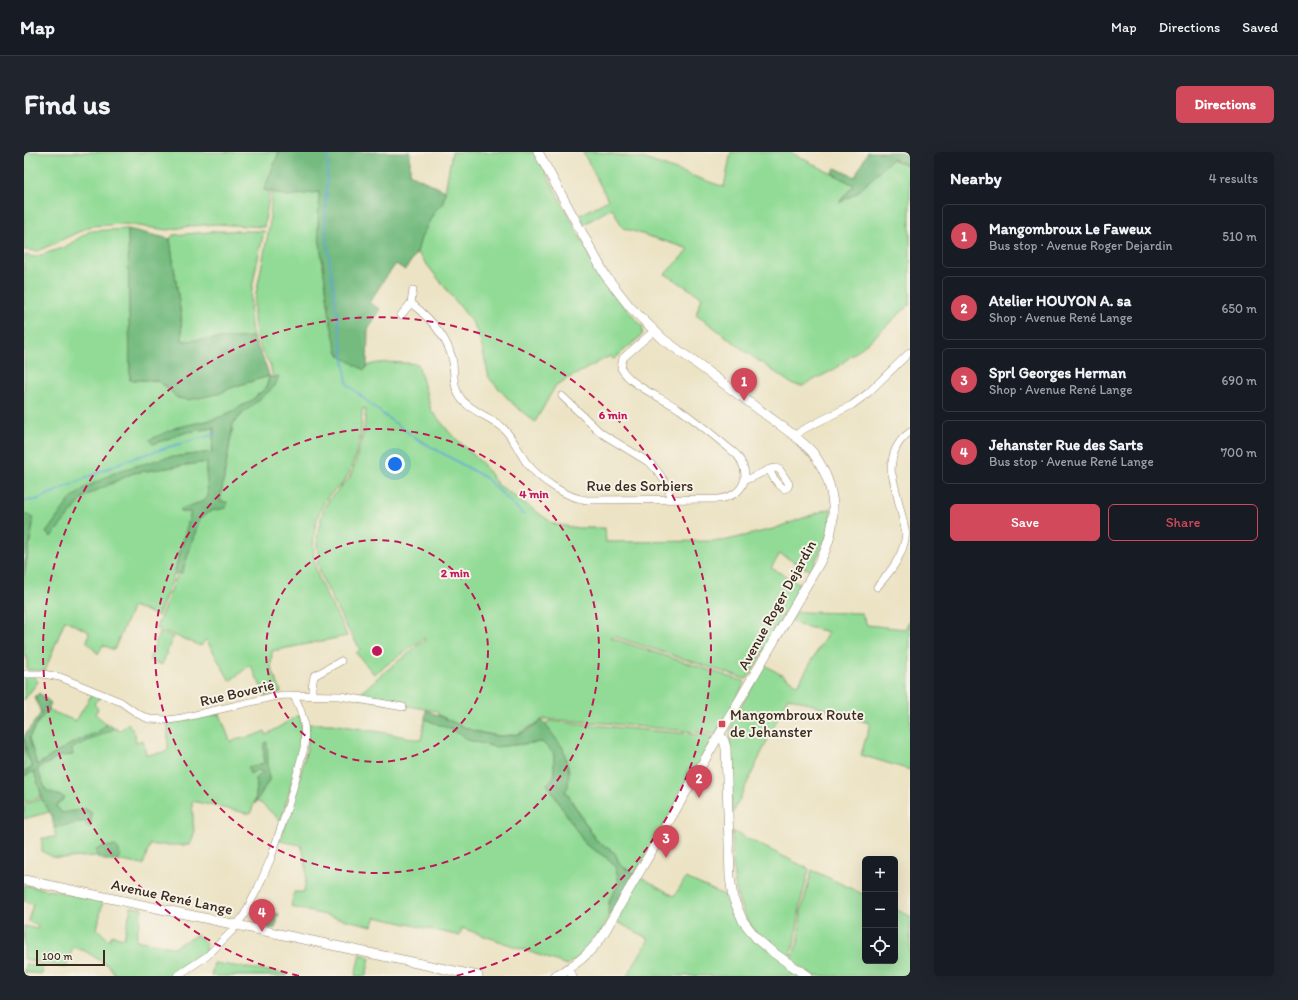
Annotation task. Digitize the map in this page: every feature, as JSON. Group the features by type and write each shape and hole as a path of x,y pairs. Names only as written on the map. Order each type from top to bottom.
{"main road":[{"name":"Avenue Roger Dejardin","path":"538,152 599,264 611,284 630,307 654,331 679,352 795,436 812,452 829,481 834,508 833,521 830,537 820,562 720,735"},
{"path":"554,976 570,973 598,943 720,735 726,748 730,877 733,898 744,921 757,939 771,951 807,976"},
{"name":"Avenue René Lange","path":"24,880 478,976"}],"street":[{"path":"401,315 411,303 413,290"},
{"name":"Rue des Sorbiers","path":"411,303 441,333 452,360 457,392 460,398 468,405 501,426 509,434 527,462 543,479 566,494 581,499 726,498 738,490 745,479"},
{"path":"654,331 623,358 621,368 624,374 634,382 679,409 737,454 743,462 745,479 770,470"},
{"path":"795,436 802,430 852,404 868,393 910,352"},
{"path":"562,396 601,433 650,463 656,469 670,490 671,499"},
{"path":"877,587 892,570 905,542 906,533 891,470 895,448 904,436 910,432"},
{"path":"312,695 314,676 341,660"},
{"name":"Rue Boverie","path":"24,674 43,674 60,677 121,702 138,714 154,720 189,717 278,696 294,696 303,714 305,740 301,762 288,809 268,866 252,900 237,926 207,956 177,976"},
{"path":"294,696 340,696 403,707"}],"green space":[{"path":"24,152 279,152 264,190 270,191 264,227 216,224 190,226 168,230 123,224 91,226 38,251 24,250"},
{"path":"279,152 410,152 410,174 445,191 443,203 434,212 421,238 417,252 405,270 396,264 369,303 380,309 368,330 367,366 364,370 340,356 337,350 331,325 318,228 319,192 288,196 264,190"},
{"path":"452,152 535,152 606,286 643,327 642,335 614,359 610,356 556,385 535,422 514,405 489,378 481,342 473,323 417,252 421,238 434,212 443,203"},
{"path":"583,152 598,152 645,159 724,187 731,152 790,152 854,185 840,201 857,193 892,159 910,166 910,304 871,340 835,369 802,386 792,384 696,314 702,297 665,274 689,249 623,228 612,208 584,224 580,215 608,200"},
{"path":"868,152 901,152 910,158 910,166 892,159 857,193 839,203 854,185 832,173 835,168 855,177"},
{"path":"272,192 288,196 320,192 318,228 331,325 363,369 374,364 382,363 418,364 431,410 450,433 483,464 497,484 554,524 577,528 605,528 606,542 723,541 773,529 831,508 830,529 811,571 780,554 771,568 802,585 748,678 745,679 613,636 611,638 745,682 716,734 604,723 544,719 518,734 499,736 469,730 439,715 437,711 356,697 425,640 424,638 374,674 356,653 360,649 344,623 322,578 318,565 318,531 324,507 331,497 349,479 354,467 364,430 366,409 363,408 361,432 351,469 344,482 329,495 322,506 314,532 314,560 316,569 326,595 347,636 272,651 271,666 281,692 266,696 250,665 230,681 206,639 201,646 156,628 178,573 182,573 200,518 211,511 220,502 233,424 278,376 273,378 270,364 262,352 256,335 254,319 254,304 269,229"},
{"path":"128,229 130,380 156,381 165,386 177,398 218,394 233,387 269,376 267,387 252,400 233,411 215,419 175,428 153,444 187,432 214,428 212,452 164,458 69,501 46,533 51,536 85,496 133,473 207,462 206,471 209,496 204,501 181,509 181,512 191,512 172,581 158,616 133,606 114,650 103,645 98,654 87,642 89,632 65,620 45,671 27,670 27,657 24,656 24,576 33,524 32,517 24,513 24,255 35,257 65,247 90,231"},
{"path":"128,229 170,239 181,316 182,341 253,337 269,376 233,387 218,394 189,400 177,398 166,386 156,380 130,380"},
{"path":"221,231 264,231 251,297 250,311 253,337 182,341 181,316 170,239 173,235"},
{"path":"269,376 273,378 279,376 275,386 241,415 233,424 220,501 227,502 226,508 211,511 200,518 182,573 174,574 191,512 181,512 181,509 204,501 208,496 206,471 207,462 133,473 85,496 51,537 46,533 69,501 83,489 118,471 164,458 212,452 214,428 187,432 153,444 149,440 175,428 215,419 233,411 252,400 267,387"},
{"path":"24,513 32,517 33,524 24,576"},
{"path":"797,612 861,613 867,625 905,629 910,619 910,770 861,755 869,723 788,697 732,815 730,736 733,720 765,665 798,685 828,632 799,625 791,620"},
{"path":"160,632 173,637 162,665 149,660"},
{"path":"24,676 34,676 38,682 24,700"},
{"path":"39,693 51,703 29,738 37,765 71,744 99,731 107,724 116,728 72,748 73,755 61,756 37,769 46,790 65,798 56,806 62,813 85,809 91,812 91,827 87,827 85,821 54,828 52,816 40,796 41,794 34,771 24,776 24,772 33,767 27,755 24,736 41,713 35,697"},
{"path":"92,694 101,696 94,704 98,709 95,714 107,724 99,731 71,744 37,765 29,738 38,722 48,710 76,721"},
{"path":"426,710 470,730 494,736 506,736 521,733 542,720 563,748 569,771 568,787 565,791 596,840 615,853 620,865 635,874 609,918 609,904 619,884 616,867 610,860 585,844 547,784 554,777 554,754 542,742 495,747 468,740 452,730 425,719"},
{"path":"220,714 230,741 253,736 265,731 266,735 300,714 303,742 281,821 262,804 256,801 269,780 264,743 264,763 257,770 264,772 256,779 256,797 250,814 192,801 194,834 190,845 150,845 143,865 95,856 67,858 52,857 42,851 42,838 56,837 54,828 85,821 91,827 91,813 85,809 62,813 56,806 65,798 46,790 37,769 61,756 73,755 72,748 116,728 118,731 128,723 135,734 136,742 143,740 146,755 166,752 168,750 168,726 165,723"},
{"path":"425,719 452,730 468,740 495,747 542,742 554,754 554,777 585,844 610,860 616,867 619,884 609,900 609,918 593,943 579,957 567,965 462,928 460,936 376,917 372,926 291,907 294,892 304,892 306,863 301,845 280,841 296,792 307,748 308,724 332,724 421,740"},
{"path":"550,721 711,736 714,738 635,874 620,865 615,853 596,840 565,790 568,787 563,748 544,724"},
{"path":"24,738 27,755 33,768 24,772"},
{"path":"267,742 269,780 255,804 257,786 256,778 264,772 257,770 250,774 248,768 264,763 264,743"},
{"path":"34,771 41,797 24,802 24,776"},
{"path":"46,798 49,812 24,819 24,804"},
{"path":"732,831 809,869 800,905 796,938 789,960 760,936 752,927 740,905 734,881"},
{"path":"112,846 118,849 120,856 118,859 110,861 98,858 96,850 102,847"},
{"path":"812,870 862,894 862,964 898,964 898,910 910,916 910,976 813,976 791,961 799,939 801,911"},
{"path":"639,876 674,896 686,878 731,898 739,918 801,976 627,976 649,939 614,920"},
{"path":"24,885 103,901 97,929 109,940 112,935 124,938 131,907 142,908 136,940 176,948 177,945 197,935 207,944 204,947 208,951 172,976 116,976 109,966 85,951 73,947 66,968 24,959 24,926 37,929 38,926 28,921 33,904 24,901"},
{"path":"278,913 275,928 269,928 263,925 267,917"},
{"path":"360,954 370,957 366,976 355,976"},
{"path":"214,963 288,974 287,976 211,976"},
{"path":"25,964 43,966 42,974 24,972"}],"waterway":[{"path":"328,152 325,227 347,384 380,412 414,437 486,478 524,515"},
{"path":"24,501 36,500 127,460 216,434"}],"place":[{"name":"Mangombroux Le Faweux","path":"744,401"},
{"name":"Mangombroux Route de Jehanster","path":"722,724"},
{"name":"Atelier HOUYON A. sa","path":"699,798"},
{"name":"Sprl Georges Herman","path":"666,858"},
{"name":"Jehanster Rue des Sarts","path":"262,932"}]}
